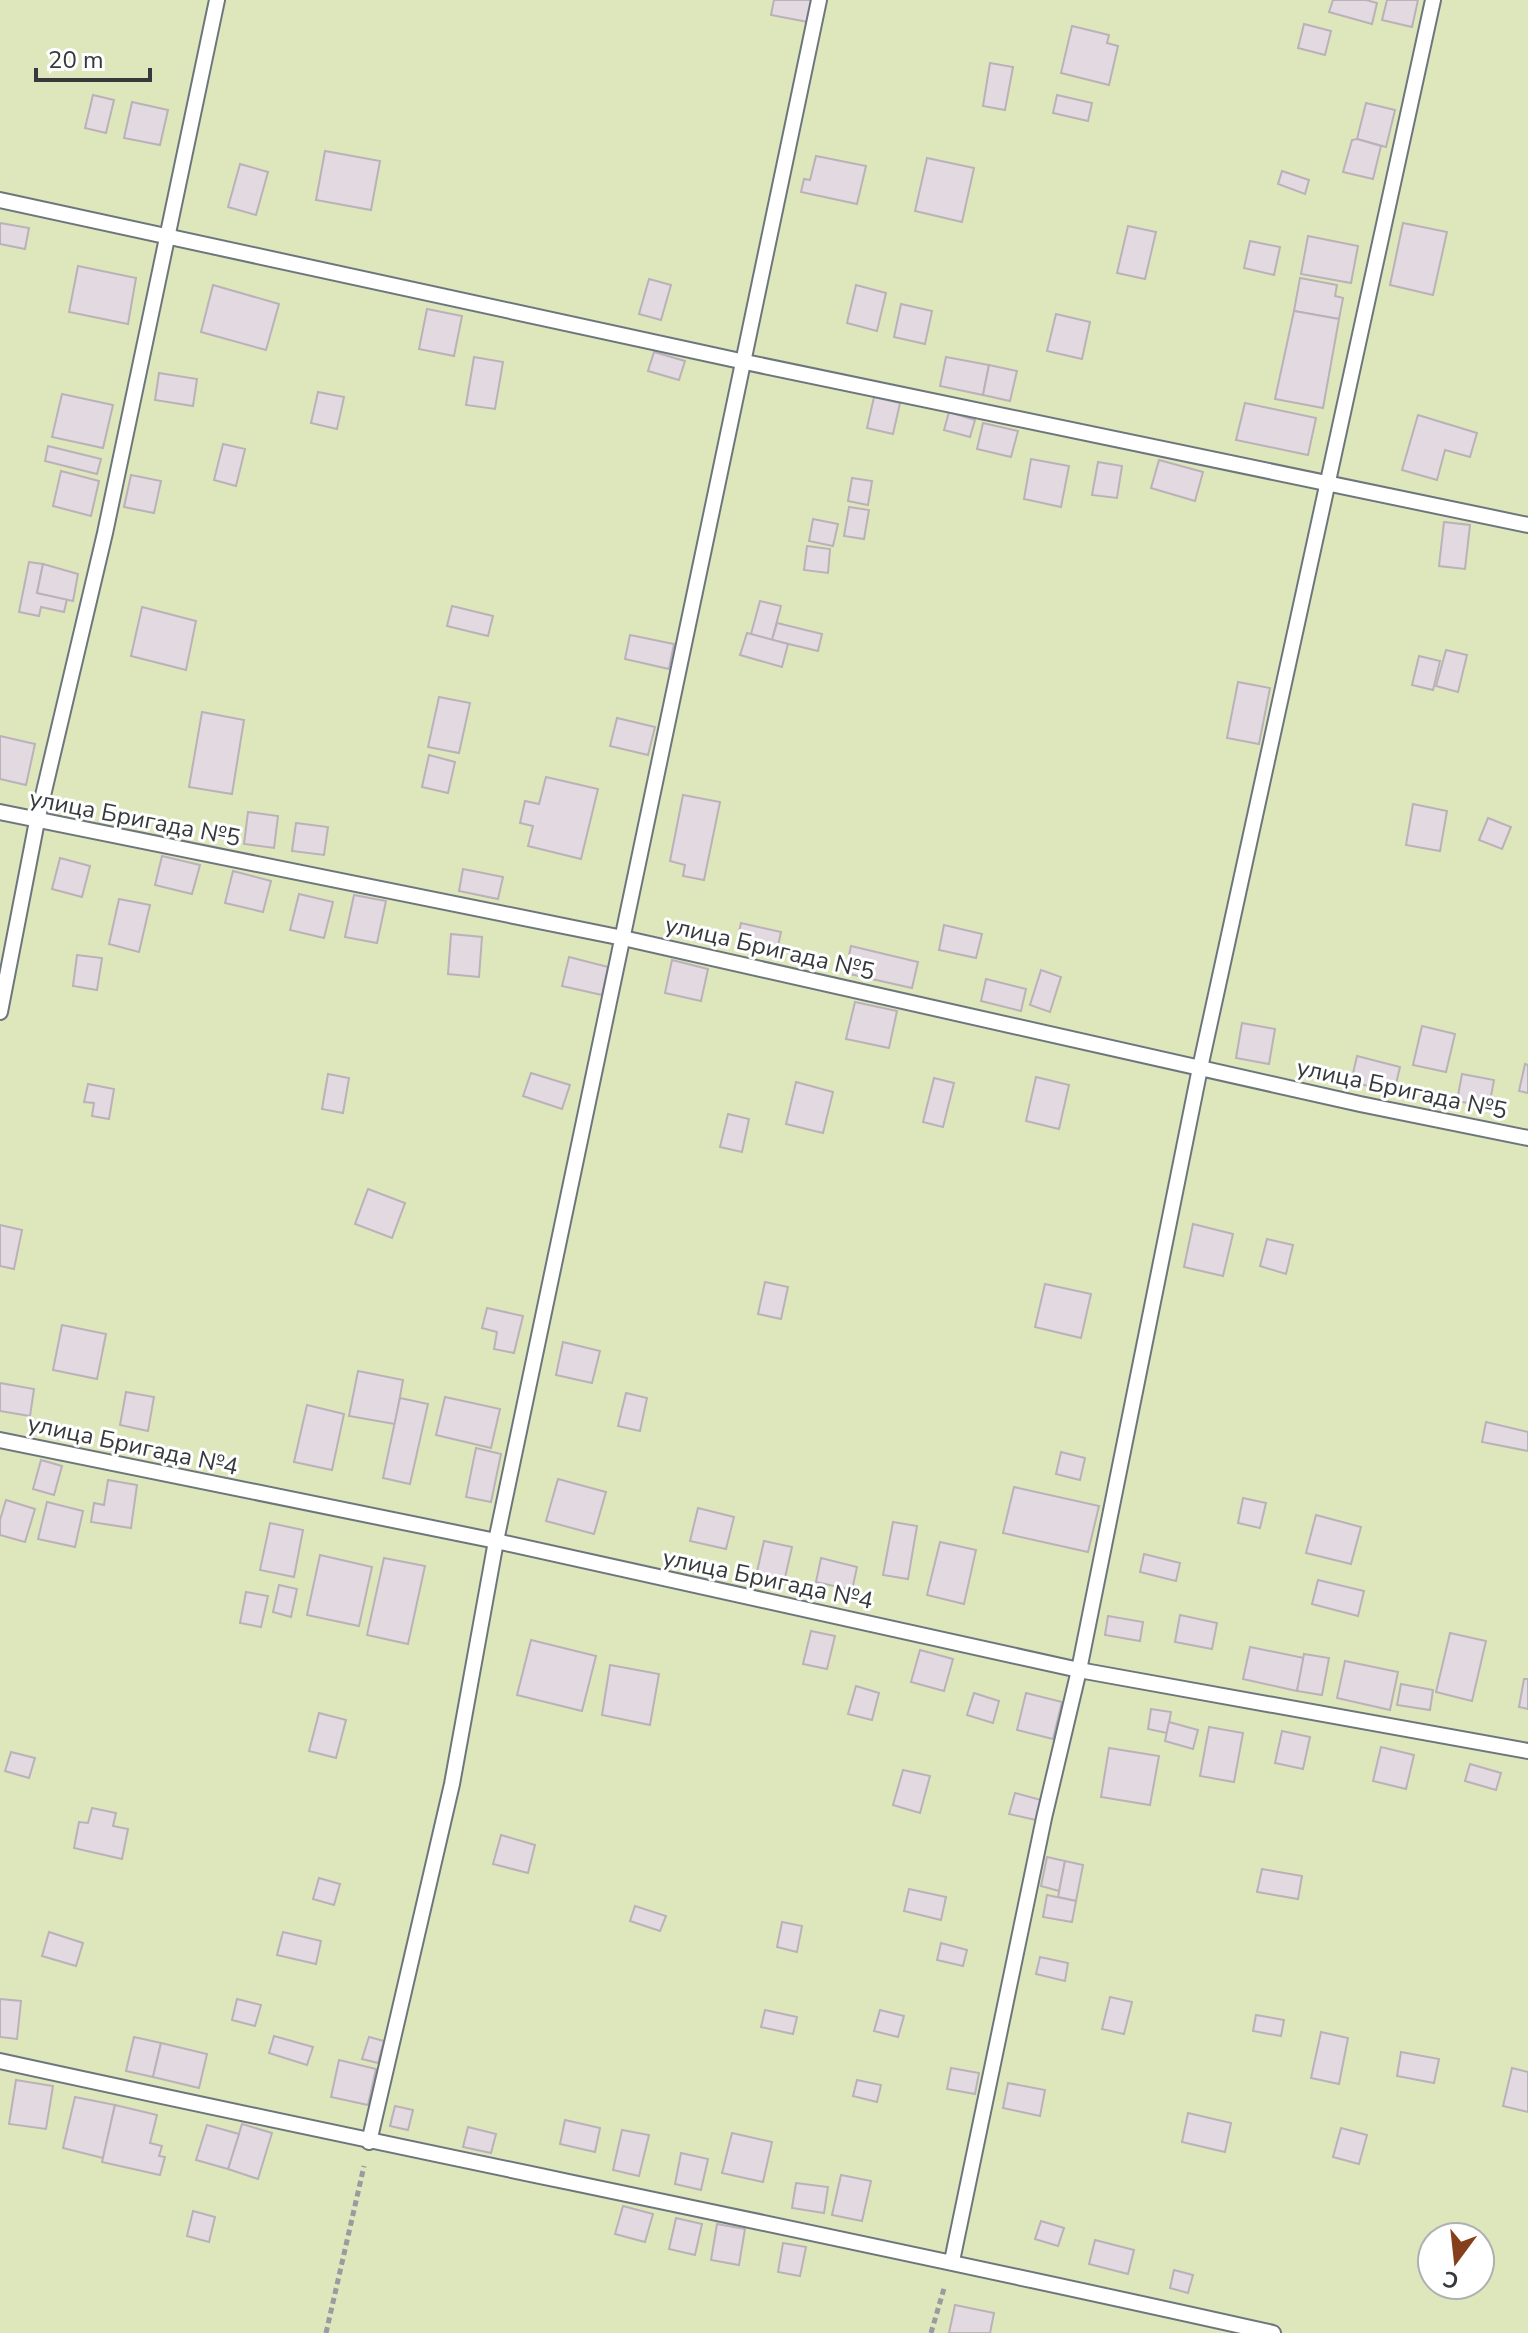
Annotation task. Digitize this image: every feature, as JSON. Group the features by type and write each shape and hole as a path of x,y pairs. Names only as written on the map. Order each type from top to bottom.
{"lane":[{"path":"0,1012 37,821 105,533 217,0"},
{"path":"369,2142 452,1784 496,1541 819,0"},
{"path":"952,2261 1044,1818 1079,1670 1200,1068 1433,0"},
{"path":"0,200 745,362 1528,525"},
{"name":"улица Бригада №5","path":"0,812 623,938 1200,1068 1528,1138"},
{"name":"улица Бригада №4","path":"0,1440 496,1541 1079,1670 1528,1751"},
{"path":"0,2061 369,2142 952,2261 1273,2333"}],"path":[{"path":"326,2333 369,2142"},
{"path":"931,2333 952,2261"}],"green space":[{"path":"0,0 1528,0 1528,2333 0,2333"}],"building":[{"path":"774,0 811,0 808,22 771,15"},
{"path":"1333,0 1377,3 1372,24 1329,12"},
{"path":"1387,0 1418,0 1412,27 1382,20"},
{"path":"1304,24 1331,31 1325,55 1298,48"},
{"path":"1072,26 1109,35 1107,43 1118,46 1109,85 1061,73"},
{"path":"990,63 1013,67 1005,110 983,106"},
{"path":"93,95 114,100 106,133 85,128"},
{"path":"1057,95 1092,103 1088,121 1053,113"},
{"path":"132,102 168,110 160,145 124,138"},
{"path":"1366,103 1395,110 1386,147 1357,139"},
{"path":"1352,140 1381,146 1373,179 1343,172"},
{"path":"325,151 380,161 371,210 316,200"},
{"path":"816,156 866,166 857,204 801,192 804,179 810,180"},
{"path":"927,158 974,168 962,222 915,211"},
{"path":"240,164 268,172 256,215 228,207"},
{"path":"1282,171 1309,180 1305,194 1278,184"},
{"path":"0,223 29,228 25,249 0,244"},
{"path":"1403,223 1447,232 1433,295 1390,285"},
{"path":"1128,226 1156,232 1145,279 1117,273"},
{"path":"1308,236 1358,246 1351,283 1301,274"},
{"path":"1250,241 1280,247 1274,275 1244,268"},
{"path":"78,266 136,278 128,324 69,312"},
{"path":"1300,278 1337,285 1335,296 1343,298 1339,319 1294,311"},
{"path":"649,279 671,285 661,320 639,314"},
{"path":"213,285 279,304 266,350 201,332"},
{"path":"856,285 886,293 877,331 847,323"},
{"path":"901,304 932,311 925,344 894,337"},
{"path":"427,309 462,316 454,356 419,349"},
{"path":"1294,311 1339,319 1323,408 1275,399"},
{"path":"1056,314 1090,322 1082,359 1047,351"},
{"path":"654,352 685,361 679,380 648,371"},
{"path":"474,357 503,362 495,409 466,405"},
{"path":"946,357 989,365 983,395 940,386"},
{"path":"989,365 1017,371 1010,401 983,395"},
{"path":"159,373 197,379 193,406 155,400"},
{"path":"318,392 344,397 337,429 311,423"},
{"path":"62,394 113,405 103,448 52,437"},
{"path":"874,397 900,403 893,434 867,428"},
{"path":"1245,403 1316,418 1308,455 1236,440"},
{"path":"949,412 975,420 970,437 944,430"},
{"path":"1418,415 1477,433 1470,457 1445,450 1437,480 1402,470"},
{"path":"983,423 1018,431 1011,457 977,449"},
{"path":"223,444 245,449 236,486 214,480"},
{"path":"48,446 101,459 97,474 45,461"},
{"path":"1031,459 1069,466 1061,507 1024,499"},
{"path":"1159,460 1203,472 1195,501 1151,488"},
{"path":"1098,462 1122,466 1117,498 1092,495"},
{"path":"61,471 99,481 91,516 53,506"},
{"path":"131,475 161,481 154,513 124,507"},
{"path":"852,478 872,481 868,505 848,501"},
{"path":"849,507 869,510 864,539 844,536"},
{"path":"813,519 838,524 833,546 809,541"},
{"path":"1444,522 1470,525 1465,569 1439,566"},
{"path":"807,546 830,549 828,573 804,570"},
{"path":"29,562 43,564 37,593 67,599 64,612 41,607 39,616 19,612"},
{"path":"43,564 78,574 73,601 37,593"},
{"path":"760,601 781,606 772,640 751,634"},
{"path":"452,606 493,616 488,636 447,626"},
{"path":"142,607 196,621 186,670 131,656"},
{"path":"777,623 822,634 818,651 772,640"},
{"path":"747,633 788,644 782,667 740,655"},
{"path":"630,635 674,644 669,669 625,659"},
{"path":"1446,650 1467,655 1458,692 1436,686"},
{"path":"1419,656 1440,661 1433,690 1412,685"},
{"path":"1238,682 1270,688 1259,744 1227,738"},
{"path":"439,697 470,703 459,753 428,747"},
{"path":"202,712 244,720 232,794 189,787"},
{"path":"617,718 655,727 648,755 610,746"},
{"path":"0,736 35,744 26,785 0,779"},
{"path":"429,755 455,762 448,793 422,787"},
{"path":"546,777 598,789 581,859 528,846 533,826 520,823 525,801 539,804"},
{"path":"683,795 720,802 704,880 683,876 685,865 670,861"},
{"path":"1413,804 1447,811 1440,851 1406,845"},
{"path":"248,812 278,816 274,848 244,844"},
{"path":"1488,818 1511,827 1502,849 1479,840"},
{"path":"296,823 328,827 324,855 292,851"},
{"path":"162,856 200,865 192,894 155,885"},
{"path":"60,858 90,866 82,897 52,889"},
{"path":"463,869 503,877 498,899 459,891"},
{"path":"233,871 271,881 263,912 225,903"},
{"path":"299,894 333,902 324,938 290,930"},
{"path":"354,895 386,901 377,943 345,937"},
{"path":"119,899 150,905 139,952 109,944"},
{"path":"741,923 781,932 776,955 736,946"},
{"path":"944,925 982,934 976,958 939,950"},
{"path":"451,934 482,937 479,977 448,974"},
{"path":"851,946 918,962 912,988 845,973"},
{"path":"77,955 102,958 97,990 73,986"},
{"path":"569,957 608,967 602,995 562,986"},
{"path":"672,960 708,969 701,1001 665,993"},
{"path":"1041,970 1061,977 1050,1012 1030,1005"},
{"path":"986,979 1026,989 1021,1011 981,1001"},
{"path":"855,1002 897,1011 889,1048 846,1039"},
{"path":"1242,1023 1275,1029 1269,1064 1236,1058"},
{"path":"1422,1026 1455,1034 1446,1072 1413,1065"},
{"path":"1357,1056 1400,1067 1394,1092 1351,1082"},
{"path":"1525,1064 1528,1065 1528,1093 1519,1091"},
{"path":"531,1073 570,1085 562,1109 523,1096"},
{"path":"328,1074 349,1078 343,1113 322,1109"},
{"path":"1462,1074 1494,1080 1489,1107 1457,1101"},
{"path":"1036,1077 1069,1085 1059,1129 1026,1121"},
{"path":"934,1078 954,1083 943,1127 923,1122"},
{"path":"796,1082 833,1092 823,1133 786,1124"},
{"path":"88,1084 114,1089 109,1119 92,1116 94,1103 84,1102"},
{"path":"728,1114 749,1119 742,1152 720,1147"},
{"path":"368,1189 405,1203 392,1238 355,1224"},
{"path":"1193,1224 1233,1234 1223,1276 1184,1267"},
{"path":"0,1225 22,1230 14,1269 0,1266"},
{"path":"1267,1239 1293,1245 1286,1274 1260,1266"},
{"path":"765,1282 788,1287 781,1319 758,1314"},
{"path":"1045,1284 1091,1294 1081,1338 1035,1327"},
{"path":"487,1308 523,1316 514,1353 494,1349 497,1332 482,1328"},
{"path":"62,1325 106,1334 97,1379 53,1370"},
{"path":"563,1342 600,1351 592,1383 556,1375"},
{"path":"358,1371 403,1380 395,1424 349,1416"},
{"path":"0,1383 34,1389 30,1416 0,1411"},
{"path":"126,1392 154,1397 148,1431 120,1425"},
{"path":"626,1393 647,1398 640,1431 618,1426"},
{"path":"445,1397 500,1409 491,1448 436,1435"},
{"path":"400,1398 428,1404 410,1484 383,1478"},
{"path":"307,1405 344,1414 332,1470 294,1462"},
{"path":"1486,1422 1528,1432 1528,1451 1482,1442"},
{"path":"476,1448 501,1454 491,1502 466,1497"},
{"path":"1061,1452 1085,1458 1080,1480 1056,1474"},
{"path":"41,1460 62,1466 54,1495 33,1489"},
{"path":"558,1479 606,1492 594,1534 546,1521"},
{"path":"108,1480 137,1485 131,1528 91,1522 94,1503 104,1505"},
{"path":"1014,1487 1099,1506 1088,1552 1003,1533"},
{"path":"1243,1498 1266,1503 1260,1528 1238,1523"},
{"path":"6,1500 35,1509 25,1542 0,1535 0,1520"},
{"path":"47,1502 83,1511 75,1547 38,1539"},
{"path":"698,1508 734,1517 726,1549 690,1541"},
{"path":"1316,1515 1361,1527 1351,1564 1306,1553"},
{"path":"893,1522 917,1526 908,1579 883,1575"},
{"path":"270,1523 303,1530 294,1577 260,1570"},
{"path":"764,1541 792,1547 784,1582 756,1576"},
{"path":"940,1542 976,1550 964,1604 927,1595"},
{"path":"1144,1554 1180,1563 1176,1581 1140,1572"},
{"path":"320,1555 372,1567 359,1626 307,1615"},
{"path":"384,1558 425,1566 408,1644 367,1635"},
{"path":"821,1558 857,1567 852,1590 816,1582"},
{"path":"1318,1580 1364,1591 1358,1616 1312,1604"},
{"path":"279,1585 297,1589 291,1617 273,1612"},
{"path":"246,1592 268,1596 261,1627 240,1623"},
{"path":"1180,1615 1217,1623 1212,1649 1175,1642"},
{"path":"1108,1616 1143,1622 1140,1641 1105,1635"},
{"path":"811,1631 835,1636 827,1669 803,1664"},
{"path":"1450,1633 1486,1641 1472,1701 1436,1692"},
{"path":"531,1640 596,1656 582,1711 517,1695"},
{"path":"1250,1647 1304,1658 1297,1691 1243,1679"},
{"path":"920,1650 953,1659 944,1691 911,1682"},
{"path":"1304,1654 1329,1658 1322,1695 1297,1691"},
{"path":"1345,1661 1398,1672 1390,1710 1337,1698"},
{"path":"610,1665 659,1674 650,1725 602,1715"},
{"path":"1524,1679 1528,1679 1528,1709 1519,1707"},
{"path":"1401,1684 1433,1690 1430,1710 1397,1705"},
{"path":"856,1686 879,1693 872,1720 848,1714"},
{"path":"974,1693 999,1701 993,1723 967,1715"},
{"path":"1026,1693 1062,1702 1053,1739 1017,1730"},
{"path":"1151,1709 1171,1712 1167,1733 1148,1729"},
{"path":"319,1713 346,1720 336,1758 309,1751"},
{"path":"1169,1722 1198,1730 1193,1749 1165,1741"},
{"path":"1209,1727 1243,1733 1234,1782 1200,1776"},
{"path":"1282,1731 1310,1737 1303,1769 1275,1763"},
{"path":"1381,1747 1414,1755 1406,1789 1373,1781"},
{"path":"1109,1748 1159,1756 1150,1805 1101,1797"},
{"path":"11,1752 35,1758 29,1778 5,1771"},
{"path":"1470,1764 1501,1773 1496,1790 1465,1781"},
{"path":"903,1770 930,1776 920,1813 893,1805"},
{"path":"1015,1793 1041,1800 1036,1820 1009,1814"},
{"path":"92,1808 116,1813 113,1826 128,1829 122,1859 74,1848 79,1822 88,1823"},
{"path":"501,1835 535,1845 528,1873 493,1864"},
{"path":"1047,1857 1065,1861 1059,1891 1041,1886"},
{"path":"1065,1861 1083,1865 1076,1901 1058,1897"},
{"path":"1262,1869 1302,1876 1298,1899 1257,1892"},
{"path":"319,1878 340,1884 334,1905 313,1899"},
{"path":"909,1889 946,1897 941,1920 904,1911"},
{"path":"1047,1895 1076,1901 1072,1922 1043,1917"},
{"path":"635,1906 666,1916 660,1931 630,1921"},
{"path":"782,1922 802,1926 797,1952 777,1947"},
{"path":"49,1932 83,1943 76,1966 42,1956"},
{"path":"283,1932 321,1941 316,1964 277,1955"},
{"path":"941,1943 967,1950 963,1966 937,1960"},
{"path":"1040,1957 1068,1963 1065,1981 1036,1974"},
{"path":"1110,1997 1132,2002 1124,2034 1102,2029"},
{"path":"0,1999 21,2001 17,2039 0,2037"},
{"path":"237,1999 261,2005 255,2026 232,2020"},
{"path":"765,2010 797,2017 793,2034 761,2027"},
{"path":"880,2010 904,2016 898,2037 874,2031"},
{"path":"1256,2015 1284,2020 1281,2036 1253,2031"},
{"path":"1321,2032 1348,2038 1339,2084 1311,2078"},
{"path":"274,2036 313,2047 307,2065 269,2053"},
{"path":"134,2037 161,2043 153,2077 126,2071"},
{"path":"369,2037 384,2041 378,2063 362,2059"},
{"path":"161,2043 207,2054 199,2088 153,2077"},
{"path":"1401,2052 1439,2059 1434,2083 1397,2076"},
{"path":"339,2060 376,2069 368,2105 331,2097"},
{"path":"951,2068 979,2073 975,2094 947,2089"},
{"path":"1512,2068 1528,2072 1528,2112 1503,2106"},
{"path":"16,2080 53,2086 46,2129 9,2124"},
{"path":"857,2080 881,2085 877,2102 853,2096"},
{"path":"1008,2083 1045,2090 1040,2116 1003,2108"},
{"path":"75,2097 115,2105 103,2158 63,2148"},
{"path":"115,2105 157,2115 150,2143 162,2146 159,2156 165,2157 160,2175 102,2162"},
{"path":"395,2106 413,2110 408,2130 390,2126"},
{"path":"1188,2113 1231,2123 1225,2152 1182,2142"},
{"path":"565,2120 600,2128 595,2152 560,2144"},
{"path":"242,2124 272,2133 258,2179 228,2169"},
{"path":"207,2125 239,2134 228,2169 196,2160"},
{"path":"468,2127 496,2134 491,2153 463,2147"},
{"path":"1341,2128 1367,2135 1359,2164 1333,2157"},
{"path":"622,2130 649,2135 639,2176 613,2170"},
{"path":"732,2133 772,2142 763,2182 722,2173"},
{"path":"681,2153 708,2159 701,2190 675,2184"},
{"path":"841,2175 871,2181 862,2221 832,2215"},
{"path":"796,2183 828,2187 824,2213 792,2208"},
{"path":"623,2206 653,2214 645,2242 615,2234"},
{"path":"193,2211 215,2217 209,2242 187,2236"},
{"path":"676,2218 702,2224 695,2255 669,2249"},
{"path":"1041,2221 1064,2228 1058,2246 1035,2239"},
{"path":"717,2224 745,2229 739,2265 711,2260"},
{"path":"1095,2240 1134,2250 1128,2274 1089,2264"},
{"path":"783,2243 806,2247 800,2276 778,2272"},
{"path":"1174,2270 1193,2275 1188,2293 1170,2288"},
{"path":"955,2305 994,2313 990,2333 949,2333"}]}
